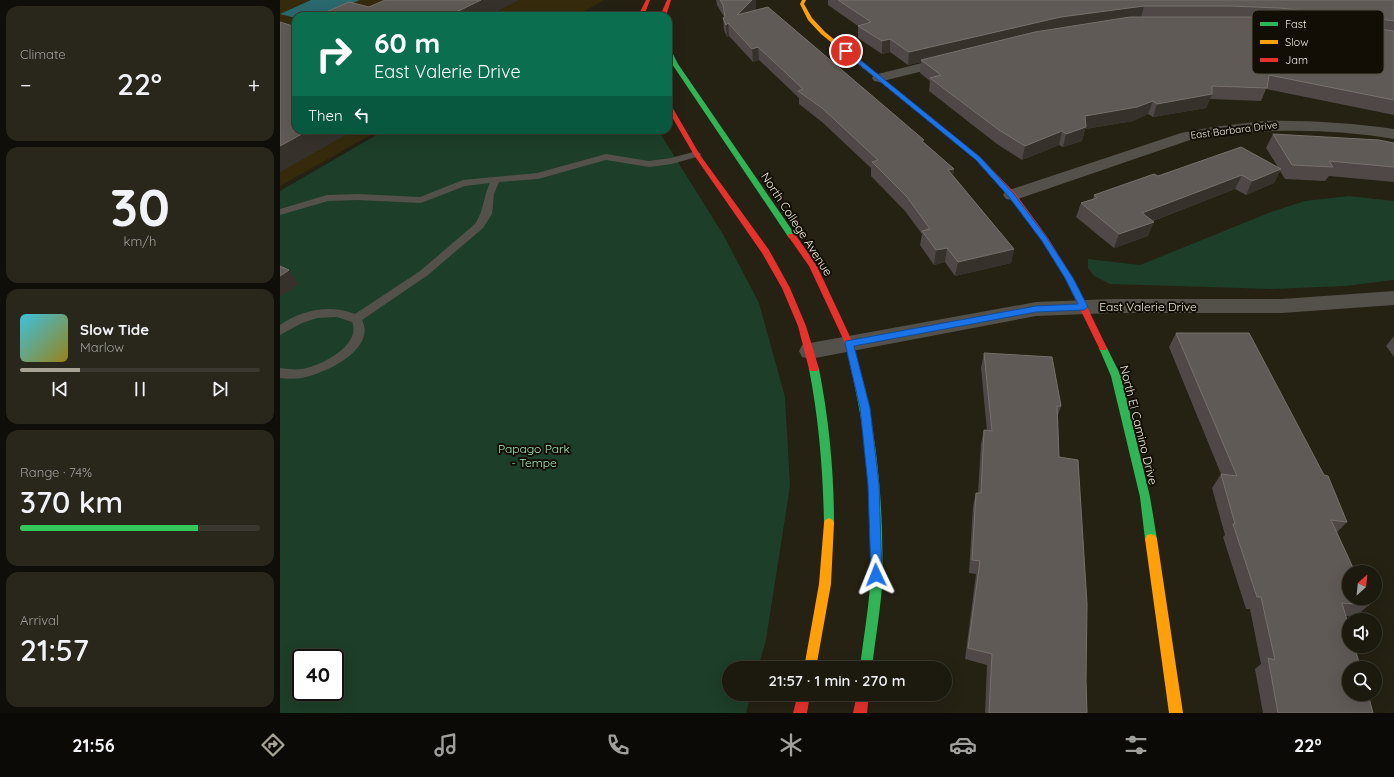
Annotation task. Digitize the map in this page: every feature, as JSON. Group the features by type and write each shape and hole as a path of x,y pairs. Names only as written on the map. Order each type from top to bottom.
{"street":[{"path":"643,12 648,0"},
{"path":"664,12 669,0"},
{"name":"North El Camino Drive","path":"804,0 802,4 810,19 823,33 978,158 1012,195 1049,246 1069,278 1116,376 1145,498 1176,713"},
{"path":"879,78 966,56"},
{"name":"North College Avenue","path":"672,58 719,130 814,266 849,343 865,408 873,485 876,575 867,661"},
{"path":"672,112 697,154 766,252 798,314 810,351 824,413 829,484 826,572 811,661"},
{"name":"East Barbara Drive","path":"1012,195 1187,136 1209,132 1254,126 1288,124 1329,125 1394,134"},
{"name":"East Valerie Drive","path":"810,351 1036,309 1084,307 1282,306 1394,298"},
{"path":"800,713 803,701"},
{"path":"860,713 862,701"}],"lane":[{"path":"280,212 326,198 358,196 421,200 463,183 538,176 606,157 649,164 672,161 697,154"},
{"path":"356,319 424,273 479,226 487,214 489,194 496,180"},
{"path":"280,331 289,324 308,316 328,312 345,313 356,319 360,329 356,341 345,354 327,366 306,373 286,375 280,373"}],"shaded area":[{"path":"280,0 604,0 583,12 292,12 292,134 372,134 280,186"}],"green space":[{"name":"Papago Park - Tempe","path":"378,134 660,134 724,236 759,303 785,397 790,486 766,640 760,661 722,661 722,701 749,701 746,713 280,713 280,191"},
{"path":"1349,196 1394,201 1394,280 1345,286 1272,289 1110,284 1094,276 1088,268 1088,259 1140,265 1271,212 1305,201"}],"water":[{"path":"311,0 360,0 332,12 292,12 292,17 280,14"}],"building":[{"path":"385,0 481,0 456,12 326,12 349,2 369,7"},
{"path":"720,0 752,0 737,15 768,7 924,140 922,141 954,169 948,170 1014,249 958,262 947,248 936,250 922,231 930,229 907,197 872,162 878,160 822,108 798,91 803,89 758,47 752,49 728,23 726,25 723,18 725,17 723,5"},
{"path":"838,0 1394,0 1394,21 1384,20 1384,10 1300,10 1229,6 1144,6 1061,17 909,52 890,39 882,41 858,26 871,22"},
{"path":"1130,17 1252,17 1252,74 1384,74 1384,30 1394,31 1394,100 1269,75 1267,88 1212,86 1212,94 1157,104 1153,101 1137,107 1085,116 1086,127 1066,134 1062,131 1025,146 999,130 930,78 941,75 921,60 1035,32"},
{"path":"280,22 292,26 292,134 302,134 280,146"},
{"path":"1273,134 1379,140 1394,143 1394,167 1329,161 1333,167 1292,165"},
{"path":"1241,147 1281,169 1252,181 1242,175 1142,213 1154,222 1119,234 1081,203 1097,198 1094,195 1154,174 1158,176"},
{"path":"280,266 289,270 280,276"},
{"path":"1176,333 1249,333 1324,475 1328,476 1347,522 1331,520 1352,565 1342,565 1342,605 1345,613 1342,613 1342,653 1356,653 1359,661 1342,661 1342,701 1370,701 1373,713 1278,713 1268,658 1275,660 1261,597 1257,597 1233,524 1235,524 1221,474 1237,476"},
{"path":"984,353 1052,357 1061,406 1057,406 1059,457 1078,460 1087,604 1087,713 989,713 992,654 968,648 980,561 972,560 976,493 981,493 984,430 992,431"}],"traffic: fast":[{"path":"672,58 719,130 792,236"},
{"path":"1103,348 1116,376 1145,497 1151,539"},
{"path":"814,369 826,446 829,523"},
{"path":"860,388 869,433 874,481 876,528 876,586 867,661"}],"traffic: slow":[{"path":"804,0 802,4 810,19 823,33 917,109"},
{"path":"811,661 825,584 829,523"},
{"path":"1151,539 1176,713"}],"traffic: jam":[{"path":"643,12 648,0"},
{"path":"664,12 669,0"},
{"path":"917,109 978,158 1012,195 1045,240 1069,278 1103,348"},
{"path":"672,112 697,155 766,252 786,288 802,326 814,369"},
{"path":"792,236 813,266 849,343 860,388"},
{"path":"800,713 803,701"},
{"path":"860,713 862,701"}],"route":[{"path":"846,51 978,158 1012,195 1045,240 1069,278 1084,307 1036,309 849,343 865,408 873,485 876,575"}]}
